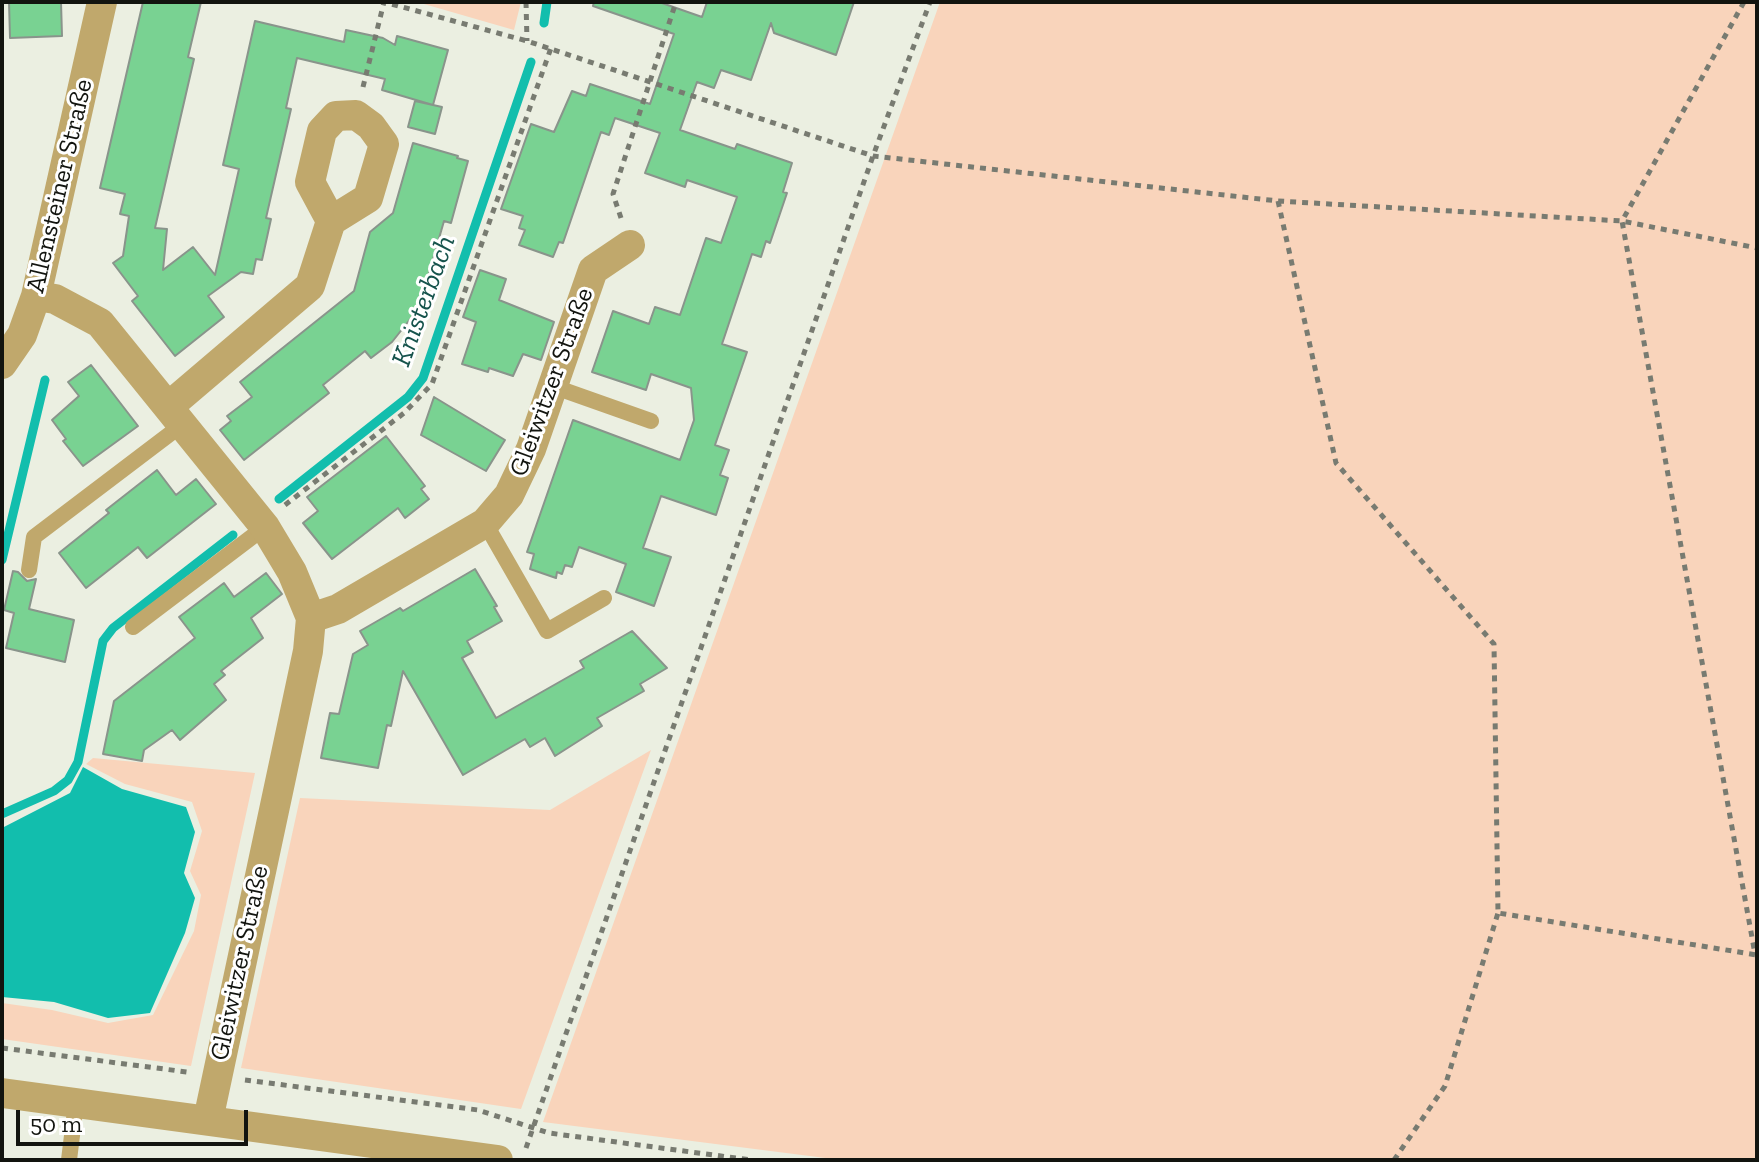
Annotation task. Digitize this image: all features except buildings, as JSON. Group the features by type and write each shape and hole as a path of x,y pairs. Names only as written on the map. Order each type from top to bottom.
{"street":[{"name":"Allensteiner Straße","path":"2,364 22,335 36,296 102,2"},
{"path":"175,416 310,286 331,221 368,198 384,144 371,126 356,115 336,116 322,131 310,182 331,221"},
{"name":"Gleiwitzer Straße","path":"311,618 338,609 485,523 509,495 531,449 593,270 630,245"},
{"name":"Gleiwitzer Straße","path":"36,296 55,299 100,323 263,525 292,572 311,618 308,651 208,1120"},
{"path":"2,1093 498,1160"}],"lane":[{"path":"552,386 651,421"},
{"path":"29,570 34,537 175,416"},
{"path":"485,523 547,631 604,598"},
{"path":"133,627 263,525"},
{"path":"69,1160 76,1103"}],"path":[{"path":"356,115 384,2 551,48 873,156 1278,201 1622,221 1757,248"},
{"path":"526,2 527,41"},
{"path":"630,245 613,194 676,2"},
{"path":"522,1160 873,156 930,2"},
{"path":"1498,913 1756,954 1622,221 1744,2"},
{"path":"263,525 404,413 432,384 551,48"},
{"path":"1278,201 1336,463 1494,644 1498,913 1445,1086 1394,1160"},
{"path":"2,1048 478,1110 549,1133 751,1160"}],"shaded area":[{"path":"417,2 521,2 514,30"},
{"path":"940,2 1756,2 1757,1160 841,1160 543,1122"},
{"path":"651,750 521,1109 241,1068 300,798 550,810"},
{"path":"93,758 255,773 191,1066 2,1039 2,1003 108,1023 153,1015 194,931 201,895 190,871 202,831 192,802 125,784 86,764"}],"water":[{"path":"83,767 122,789 186,807 195,832 184,873 195,898 185,933 150,1013 108,1018 54,1002 2,997 2,828 70,793"}],"waterway":[{"name":"Knisterbach","path":"544,23 547,2"},
{"name":"Knisterbach","path":"279,499 408,397 423,378 531,62"},
{"path":"2,560 45,380"},
{"name":"Knisterbach","path":"2,814 54,791 68,780 78,762 103,641 113,628 233,535"}]}
